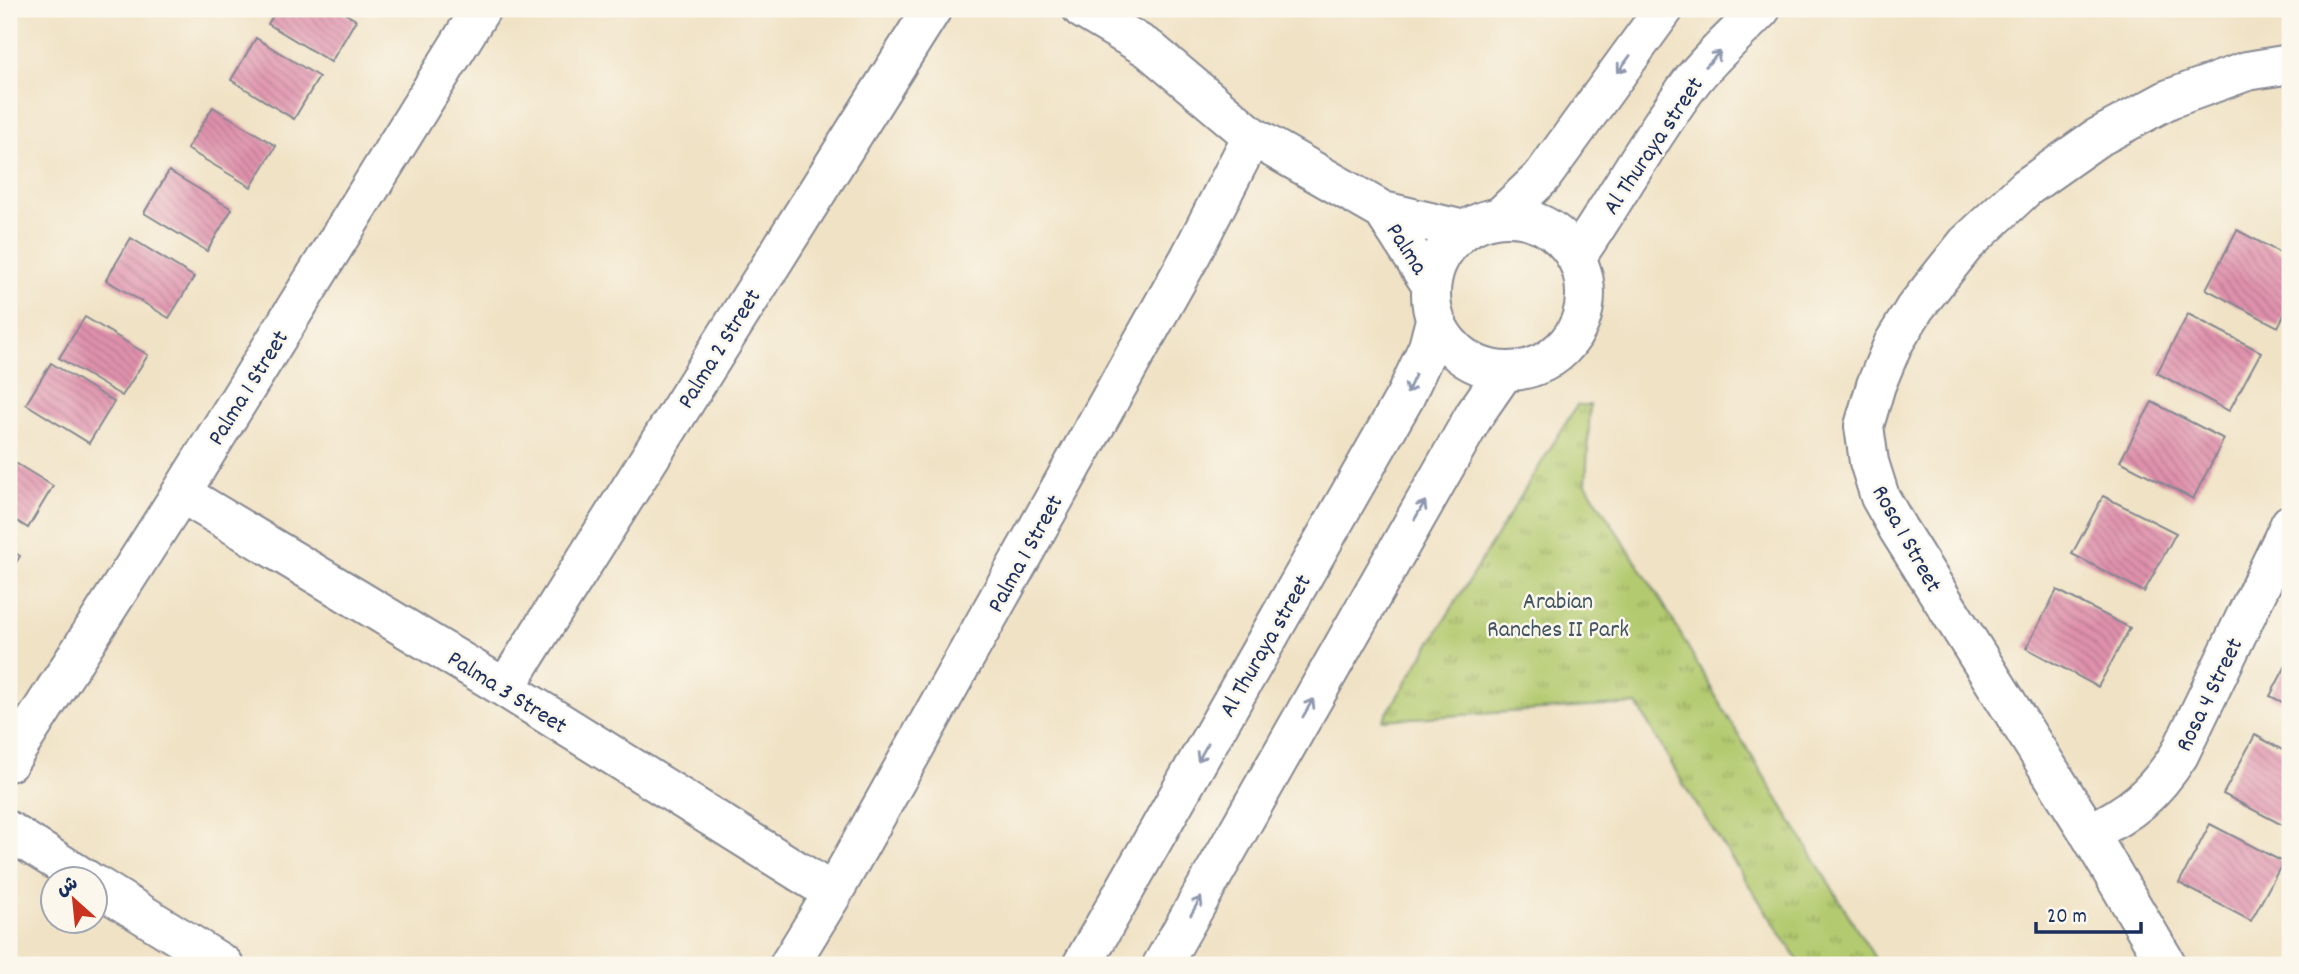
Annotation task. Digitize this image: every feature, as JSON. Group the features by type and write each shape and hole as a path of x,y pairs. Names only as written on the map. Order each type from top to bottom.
{"street":[{"name":"Palma 1 Street","path":"9,762 181,493 481,9"},
{"name":"Palma 2 Street","path":"505,688 932,9"},
{"path":"1082,9 1149,49 1252,136 1383,211"},
{"path":"1500,218 1542,177 1664,9"},
{"name":"Al Thuraya street","path":"1577,256 1609,209 1648,142 1693,80 1761,9"},
{"name":"Rosa 1 Street","path":"2167,965 2089,833 1880,497 1864,426 1893,344 1915,308 1966,244 2027,187 2095,139 2169,99 2247,71 2290,64"},
{"name":"Palma 1 Street","path":"789,965 833,893 1184,269 1252,136"},
{"name":"Palma","path":"1383,211 1464,230"},
{"name":"Palma","path":"1383,211 1433,302"},
{"path":"1500,218 1522,218 1544,225 1563,238 1577,256 1586,282 1585,310 1574,335 1556,356 1531,368 1504,372 1482,367 1461,357 1445,340 1433,302 1437,264 1448,246 1464,230 1481,222 1500,218"},
{"name":"Al Thuraya street","path":"1082,965 1405,397 1428,347 1433,302"},
{"path":"1162,965 1475,414 1504,372"},
{"name":"Palma 3 Street","path":"181,493 505,688 833,893"},
{"name":"Rosa 4 Street","path":"2089,833 2117,820 2141,802 2163,780 2179,755 2290,524"},
{"path":"9,831 65,866"},
{"path":"108,893 224,965"}],"green space":[{"name":"Arabian Ranches II Park","path":"1577,405 1590,405 1586,484 1664,605 1723,709 1879,965 1801,965 1685,787 1637,704 1383,720"}],"building":[{"path":"277,9 337,9 356,20 331,62 268,24"},
{"path":"256,38 319,77 294,119 231,80"},
{"path":"213,107 276,146 251,187 187,149"},
{"path":"169,171 232,209 207,251 144,213"},
{"path":"2237,230 2290,258 2290,303 2278,327 2206,289"},
{"path":"131,238 194,277 169,318 106,280"},
{"path":"2188,314 2261,352 2229,411 2157,373"},
{"path":"85,317 148,355 122,396 59,358"},
{"path":"51,363 114,402 89,443 26,404"},
{"path":"2152,402 2224,439 2193,499 2120,461"},
{"path":"9,459 53,486 28,528 9,516"},
{"path":"2103,496 2176,533 2144,592 2072,554"},
{"path":"9,549 20,556 9,574"},
{"path":"2057,590 2130,628 2098,687 2026,648"},
{"path":"2290,658 2290,706 2270,696"},
{"path":"2255,735 2290,754 2290,829 2223,794"},
{"path":"2210,824 2283,862 2251,921 2179,883"}]}
